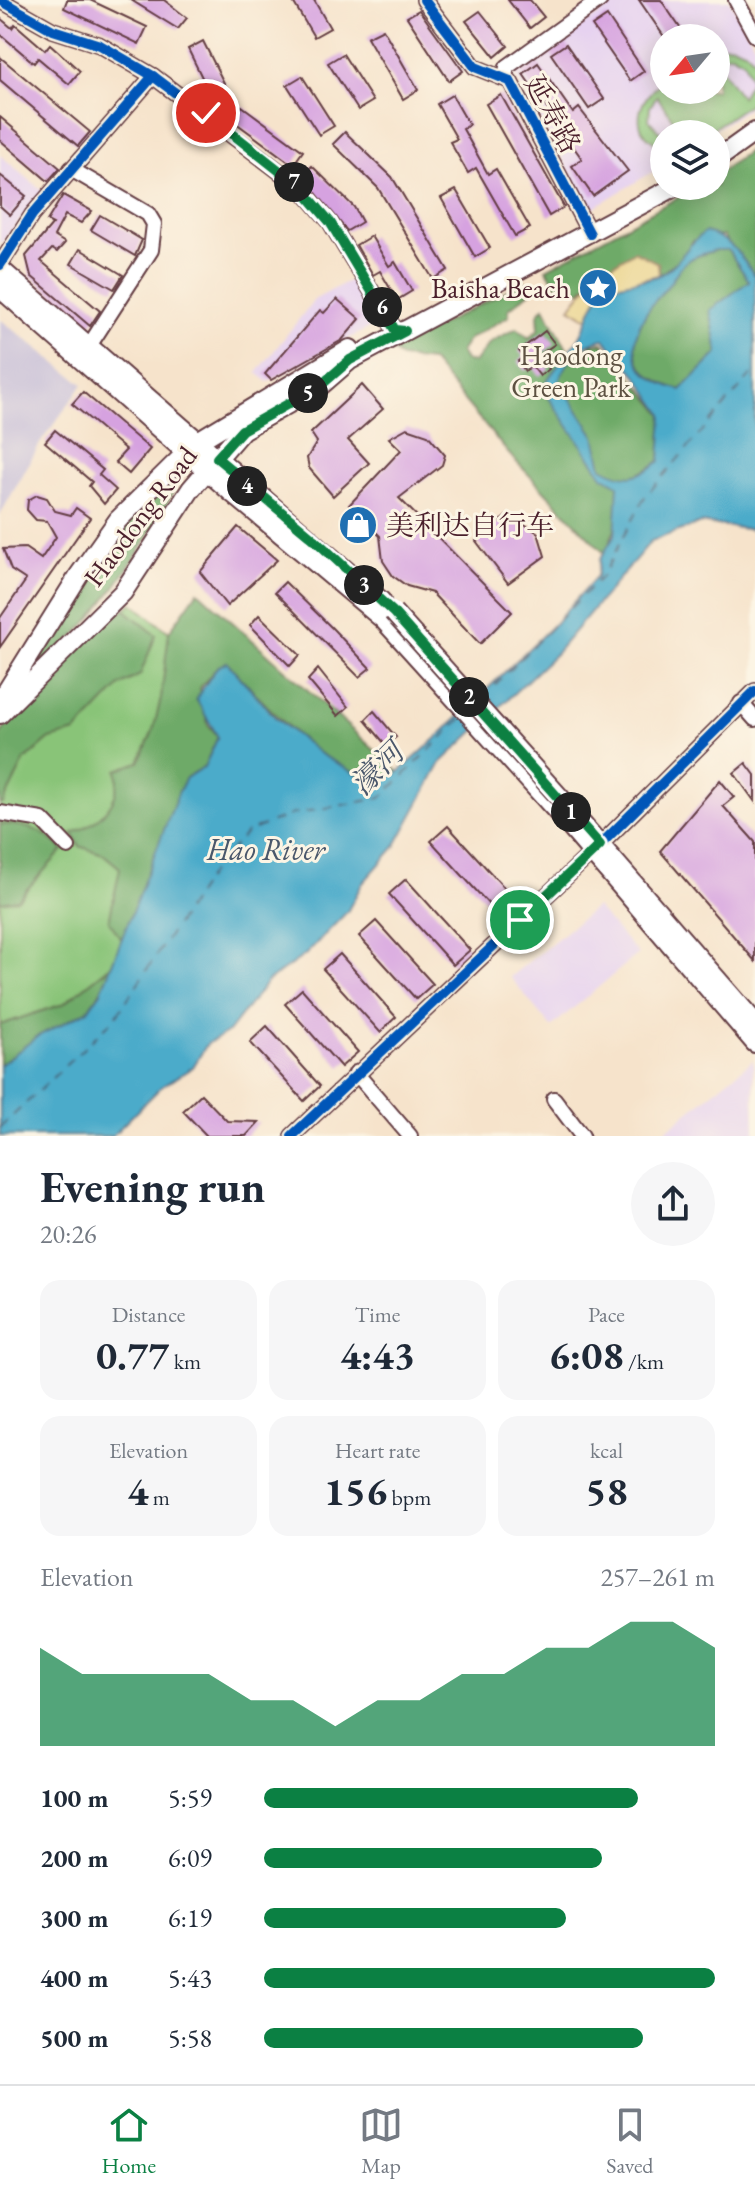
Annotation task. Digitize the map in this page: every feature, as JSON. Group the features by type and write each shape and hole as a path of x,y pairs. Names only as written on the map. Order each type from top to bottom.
{"main road":[{"path":"730,139 755,121"},
{"path":"730,150 755,132"},
{"name":"Haodong Road","path":"588,230 650,192"},
{"name":"Haodong Road","path":"0,701 118,520 192,446 399,329 650,199"},
{"path":"0,267 89,346 212,464 314,539 388,615 559,805 755,1043"},
{"path":"0,288 192,446"},
{"name":"Haodong Road","path":"0,714 123,592 212,464 242,430 320,386 350,360 399,329"},
{"path":"595,849 755,1023"}],"street":[{"path":"0,0 53,30 100,45 153,76 300,187 330,222 399,329"},
{"name":"延寿路","path":"424,0 475,67 505,77 588,230"},
{"path":"505,77 507,67 600,0"},
{"path":"736,0 755,35"},
{"path":"0,267 32,215 153,76"},
{"path":"71,169 148,214 154,224 151,250 89,346"},
{"path":"292,1136 595,849 755,691"},
{"path":"741,703 755,719"},
{"path":"0,813 42,820 68,847"},
{"path":"356,1073 410,1136"},
{"path":"554,1099 582,1136"}],"shaded area":[{"path":"622,0 729,0 755,46 755,104 730,120 650,120 650,173 591,209 516,77 516,68"},
{"path":"0,155 44,192 0,244"},
{"path":"354,278 380,322 268,382 257,373 314,300"},
{"path":"0,319 83,384 41,442 0,515"},
{"path":"596,907 638,954 551,1027 510,977"},
{"path":"753,1060 755,1136 659,1136"}],"green space":[{"path":"730,45 745,50 755,60 755,100 726,120 673,120 662,104 730,104 730,81 741,97 751,80 744,61 730,54"},
{"path":"650,93 652,104 650,139 640,124 642,106"},
{"path":"755,146 755,276 723,236 692,241 685,255 659,275 658,263 596,275 581,291 556,284 546,269 673,200 730,200 730,165"},
{"path":"716,250 728,250 749,281 711,310 718,353 681,390 660,382 646,372 638,361 635,348 637,334 652,304 680,267 694,257"},
{"name":"Haodong Green Park","path":"525,281 531,291 509,309 509,316 469,339 460,352 465,360 474,363 490,342 517,328 529,338 539,329 538,314 544,307 574,361 592,344 603,343 663,414 660,461 618,485 618,521 605,554 509,454 431,361 401,358 392,350"},
{"path":"168,481 174,490 114,588 75,635 36,665 33,657 119,530"},
{"path":"198,591 126,930 101,991 0,1065 0,734 60,662 132,603 169,632"},
{"path":"198,591 399,772 382,781 364,779 343,770 298,736 227,662 217,667 200,688 208,725 218,737 204,767 186,778 122,940 109,921 120,868 103,854 79,846 73,833 100,817 113,801 117,770 139,762 153,731 161,698 169,632"},
{"path":"124,609 156,635 140,675 121,685 76,732 50,739 24,761 3,804 0,804 0,734 60,662"},
{"path":"0,824 35,830 63,850 18,899 0,902"},
{"path":"112,965 101,991 87,1011 38,1036 0,1065 0,1025 63,1004"}],"sand":[{"name":"Baisha Beach","path":"634,251 658,263 659,275 626,284 608,293 588,319 570,308 596,275"}],"water":[{"name":"Hao River","path":"705,232 722,238 755,276 755,530 701,523 651,541 556,653 441,763 395,847 362,884 347,912 305,955 268,981 228,1032 207,1044 193,1067 161,1087 112,1136 0,1136 0,1065 38,1036 87,1011 101,992 179,791 186,778 204,767 218,737 196,699 217,667 227,662 276,718 320,754 360,776 380,781 399,772 439,736 553,625 597,576 600,559 615,535 618,485 603,476 542,388 579,338 602,293 616,285 661,274","holes":["716,250 728,250 749,281 710,310 718,353 681,390 646,373 638,361 635,348 637,334 652,304 683,264","604,339 637,376 663,414 660,461 632,476 602,467 595,436 559,381 566,366 581,349"]}],"building":[{"path":"67,0 90,0 147,27 139,44 64,8"},
{"path":"131,0 164,0 187,18 178,29"},
{"path":"292,0 314,0 330,28 314,37"},
{"path":"508,0 530,0 544,17 530,28"},
{"path":"639,0 661,0 677,24 655,24"},
{"path":"419,10 463,71 449,81 407,17"},
{"path":"480,11 508,46 495,57 466,21"},
{"path":"607,16 644,71 630,81 592,26"},
{"path":"0,18 12,28 15,24 45,50 50,44 80,71 69,84 38,58 34,63 0,34"},
{"path":"383,29 418,90 403,99 367,37"},
{"path":"203,41 230,95 214,102 188,49"},
{"path":"566,44 604,99 589,109 551,54"},
{"path":"343,54 373,101 358,110 328,63"},
{"path":"0,57 90,132 78,146 0,80"},
{"path":"538,63 573,113 579,108 628,171 593,196 572,166 582,159 523,74"},
{"path":"302,76 334,126 319,135 287,85"},
{"path":"452,95 469,125 463,129 488,174 496,169 530,228 515,236 476,168 468,173 450,142 457,139 437,104"},
{"path":"501,95 564,207 549,216 486,104"},
{"path":"242,106 303,151 293,165 232,120"},
{"path":"0,117 60,168 48,181 0,140"},
{"path":"345,132 392,177 448,270 433,279 378,188 333,144"},
{"path":"312,166 354,207 362,222 347,231 302,176"},
{"path":"0,175 26,196 10,215 0,206"},
{"path":"456,190 490,248 475,257 441,198"},
{"path":"63,195 92,211 81,223 65,215 54,236 65,243 57,252 52,249 41,261 100,311 90,326 31,276 26,256 53,224 47,221"},
{"path":"100,215 142,240 135,256 91,230"},
{"path":"371,236 389,266 395,262 412,291 397,300 380,271 373,275 356,245"},
{"path":"80,249 123,275 114,289 71,264"},
{"path":"337,299 360,319 342,340 271,380 265,374 320,310 324,313"},
{"path":"545,331 555,344 542,353 549,369 540,376 532,366 525,371 518,361 524,357 519,351"},
{"path":"362,385 383,409 348,440 369,463 333,496 309,468 307,458 317,442 311,433"},
{"path":"83,392 150,449 129,474 115,462 126,450 72,404"},
{"path":"407,428 428,435 445,455 442,465 399,498 512,612 480,644 432,593 407,586 393,576 383,561 380,536 349,505 401,450 389,438"},
{"path":"55,430 103,470 99,475 116,490 104,504 89,486 92,482 45,442"},
{"path":"37,495 47,498 55,511 71,515 76,508 90,518 0,647 0,618 26,580 11,570 3,549 25,548 41,559 56,537 47,521 36,520 27,510 28,500"},
{"path":"509,514 538,533 545,556 508,583 476,541"},
{"path":"238,527 277,560 227,606 200,572"},
{"path":"285,582 370,668 359,677 275,592"},
{"path":"259,615 300,655 290,666 250,625"},
{"path":"318,669 348,707 338,716 308,680"},
{"path":"374,711 396,737 386,745 365,720"},
{"path":"746,763 755,775 755,802 734,773"},
{"path":"720,780 734,797 723,806 755,842 755,961 660,851"},
{"path":"448,826 520,905 503,920 431,841"},
{"path":"406,879 470,950 453,965 389,894"},
{"path":"376,921 433,984 416,999 359,936"},
{"path":"340,954 396,1017 380,1032 323,969"},
{"path":"302,989 358,1052 341,1067 285,1004"},
{"path":"267,1026 320,1086 304,1101 250,1042"},
{"path":"201,1094 227,1121 259,1122 246,1136 207,1136 183,1111"}],"ferry route":[{"path":"482,698 603,575 644,498 755,371"},
{"path":"0,1128 115,1018 211,872 247,832 293,814 381,798 461,719"}],"cycle path":[{"path":"0,0 53,30 100,45 153,76 300,187 330,222 395,330 405,331"},
{"path":"424,0 475,67 510,81 590,234"},
{"path":"0,265 32,215 153,76"},
{"path":"292,1136 600,845 755,691"}],"place":[{"name":"Baisha Beach","path":"598,288"},
{"name":"美利达自行车","path":"358,525"}],"route":[{"path":"206,113 300,187 330,222 395,330 400,333 405,331 350,360 320,386 242,430 217,458 239,480 314,539 393,612 600,845 520,920"}],"water label":[{"name":"濠河","path":"377,768"}]}
